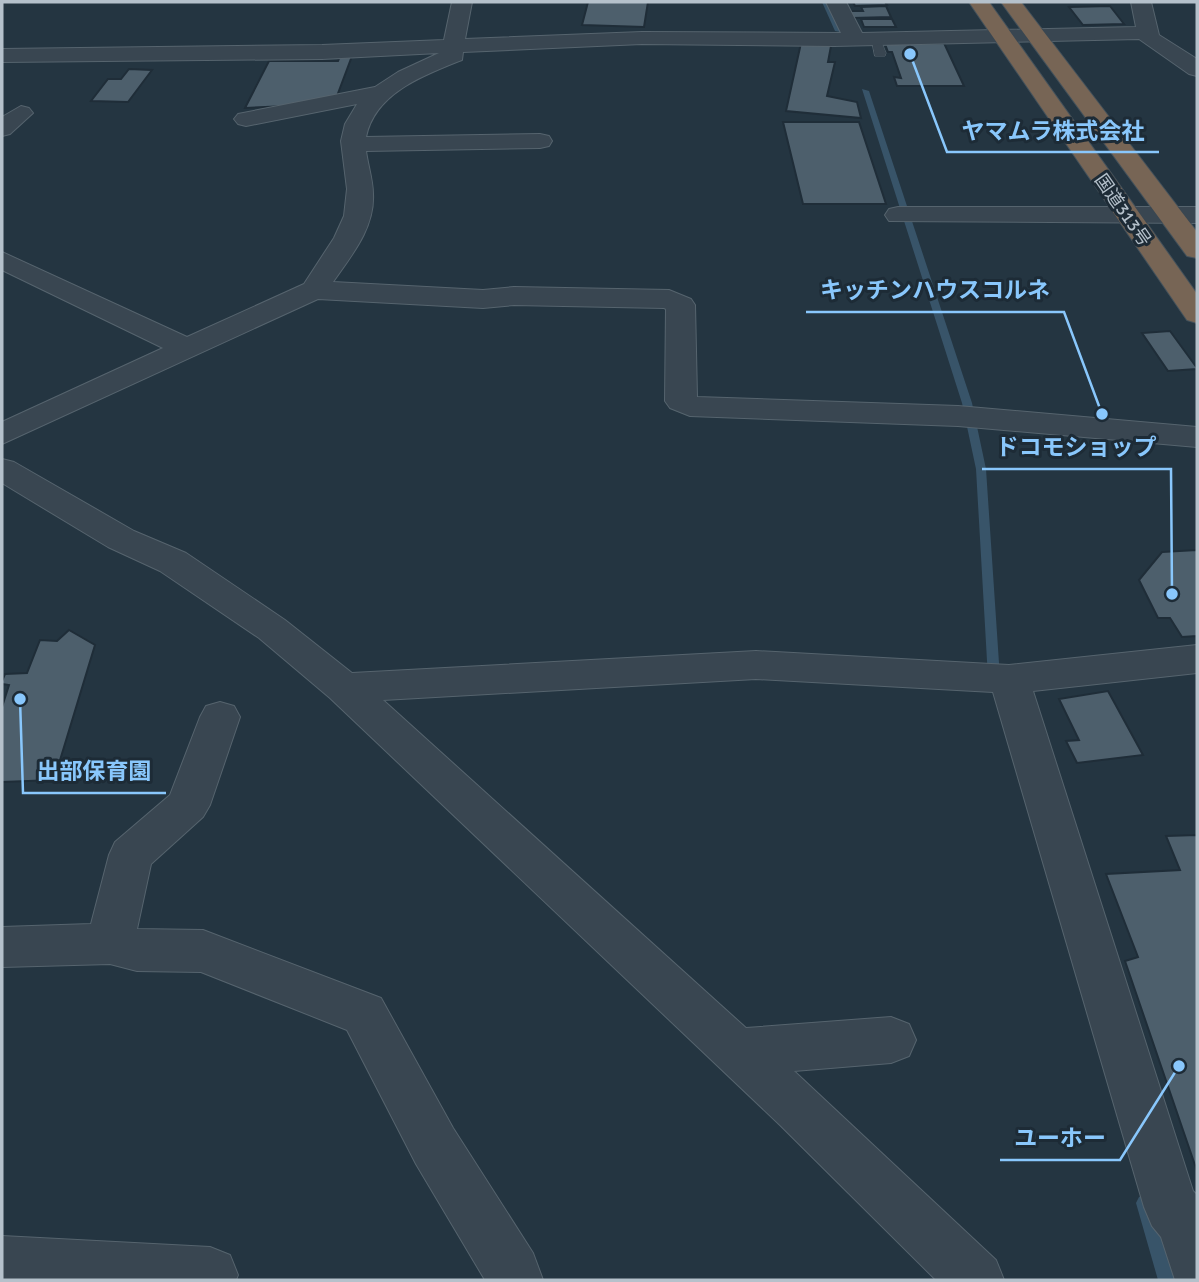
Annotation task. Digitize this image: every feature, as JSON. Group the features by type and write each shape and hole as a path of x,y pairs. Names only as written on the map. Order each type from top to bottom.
{"highway":[{"name":"国道313号","path":"979,2 1197,314"},
{"name":"国道313号","path":"1011,2 1197,250"}],"street":[{"path":"462,2 463,47"},
{"path":"836,2 870,44"},
{"path":"1141,2 1146,33 1156,44 1197,69"},
{"path":"2,55 235,54 642,38 870,44 1002,36 1146,33"},
{"path":"314,290 343,245 360,208 360,182 353,144 356,120 380,93 406,76 463,47"},
{"path":"246,119 380,93"},
{"path":"2,129 21,113"},
{"path":"353,144 540,141"},
{"path":"905,215 1197,215"},
{"path":"2,260 188,349"},
{"path":"2,434 314,290 483,299 514,296 669,299 681,305 681,401 690,406 971,417 1197,437"},
{"path":"2,469 121,539 173,562 272,629 344,688 737,1052 975,1280"},
{"path":"344,688 756,666 1000,678 1197,659"},
{"path":"1000,678 1171,1207 1184,1222 1197,1265"},
{"path":"110,944 131,855 188,805 220,717"},
{"path":"2,947 110,944 137,950 203,951 364,1014 408,1102 464,1198 513,1273 514,1280"},
{"path":"737,1052 891,1040"},
{"path":"2,1265 210,1275"}],"building":[{"path":"588,2 648,2 644,27 582,25"},
{"path":"853,2 885,2 887,5 855,6"},
{"path":"886,6 891,17 852,18 849,11 863,11 861,7"},
{"path":"1110,6 1124,24 1083,25 1069,7"},
{"path":"861,19 892,19 896,27 864,27"},
{"path":"801,43 838,44 831,46 828,62 835,62 827,96 857,102 861,118 786,111"},
{"path":"944,43 964,86 897,86 894,77 901,78 892,52 888,52 885,44"},
{"path":"340,56 352,56 337,96 287,106 245,108 269,61 338,61"},
{"path":"129,69 152,70 128,102 91,101 108,79 121,79"},
{"path":"783,122 859,122 886,204 803,204"},
{"path":"1170,331 1197,369 1168,371 1142,333"},
{"path":"1197,550 1197,636 1182,637 1170,618 1158,618 1139,580 1162,552"},
{"path":"69,630 95,645 54,780 2,782 2,707 9,685 2,684 5,674 27,673 40,640 57,641"},
{"path":"1108,691 1143,755 1077,763 1066,741 1079,740 1059,699"},
{"path":"1197,835 1197,1171 1125,961 1138,957 1106,874 1180,870 1166,836"}],"waterway":[{"path":"825,2 838,31"},
{"path":"865,91 967,403 981,469 994,678"},
{"path":"1145,1203 1167,1280"}],"place":[{"name":"ヤマムラ株式会社","path":"910,54"},
{"name":"キッチンハウスコルネ","path":"1102,414"},
{"name":"ドコモショップ","path":"1172,594"},
{"name":"出部保育園","path":"20,699"},
{"name":"ユーホー","path":"1179,1066"}]}
